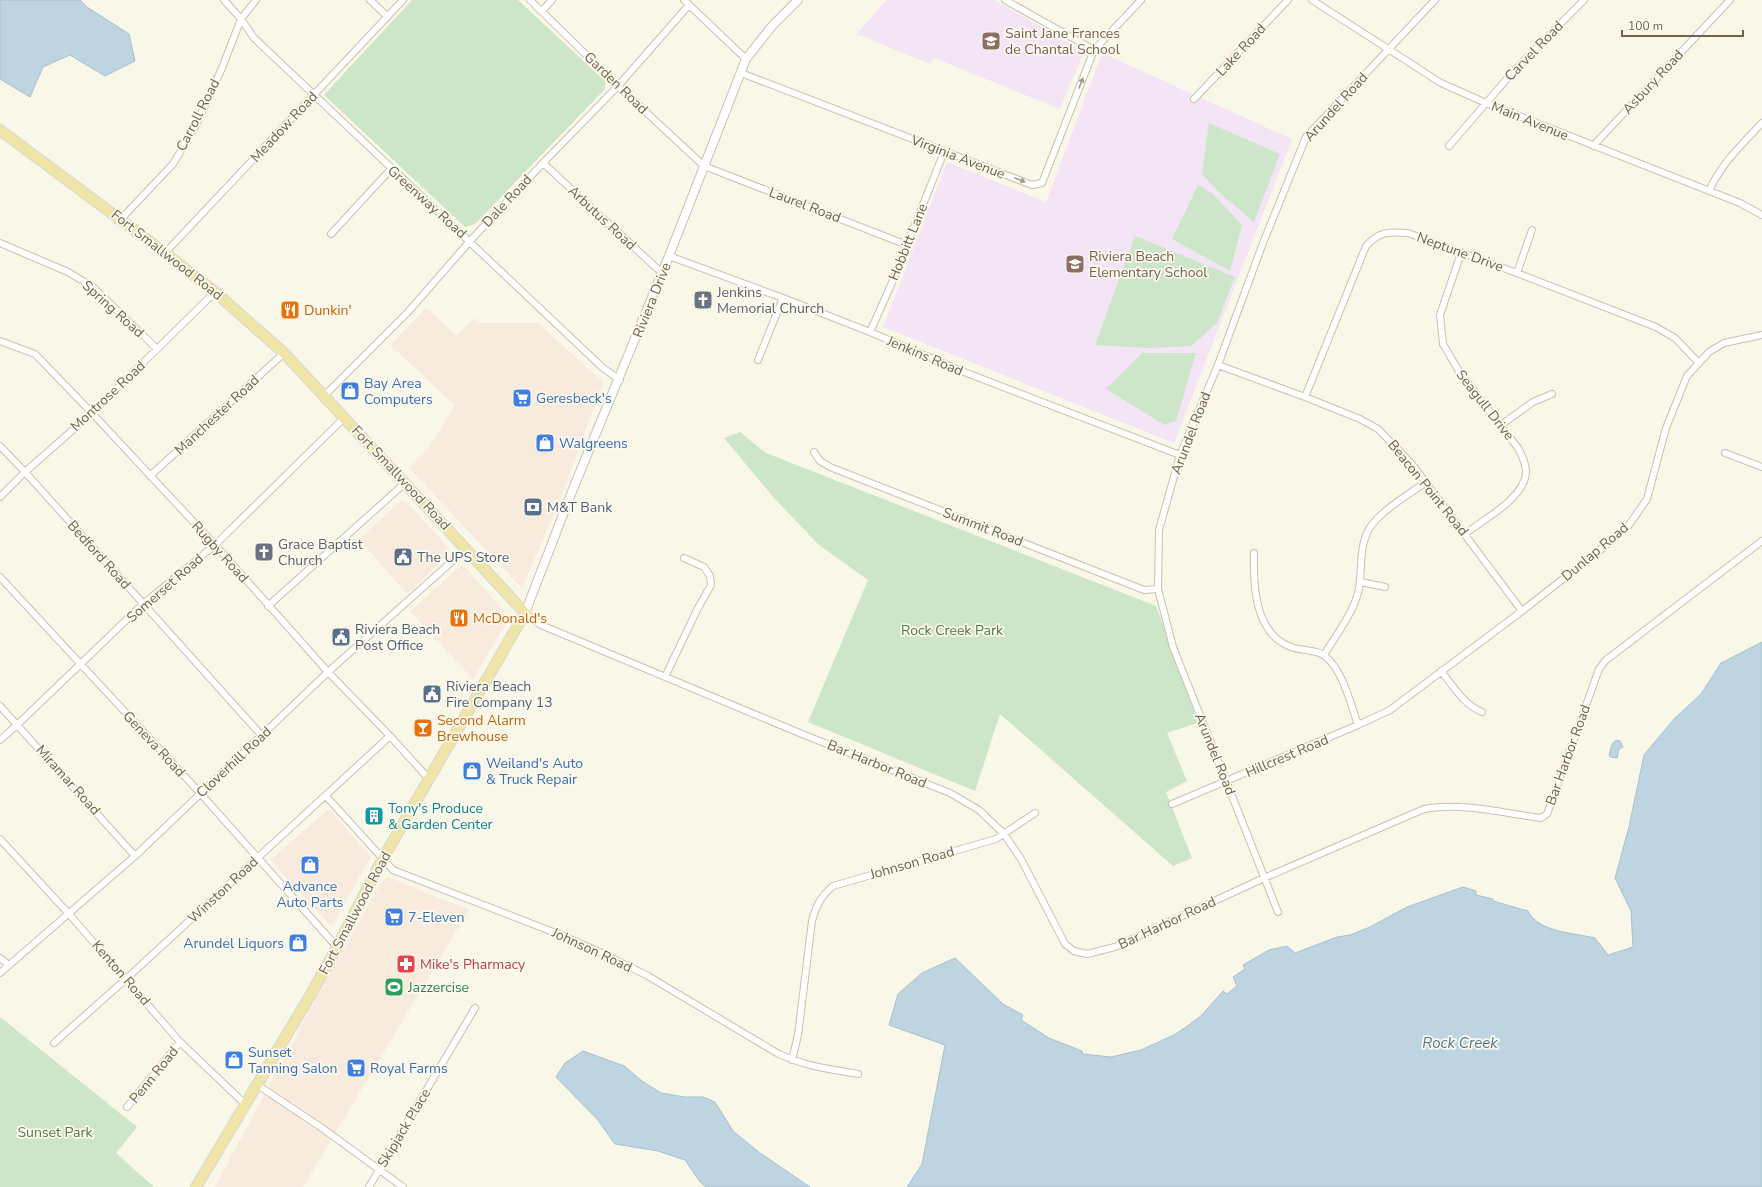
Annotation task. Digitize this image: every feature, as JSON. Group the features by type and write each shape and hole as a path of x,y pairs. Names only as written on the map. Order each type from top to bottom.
{"main road":[{"name":"Fort Smallwood Road","path":"0,130 121,219 215,292 284,353 345,417 525,613 382,860 310,996 256,1084 196,1187"}],"street":[{"name":"Greenway Road","path":"224,0 241,19 254,38 390,169 470,241 603,368 620,380"},
{"name":"Carroll Road","path":"121,219 173,164 188,138 222,68 241,19 256,0"},
{"path":"370,0 387,16"},
{"name":"Meadow Road","path":"165,253 403,0"},
{"name":"Garden Road","path":"530,0 618,86 704,166"},
{"path":"542,11 552,0"},
{"path":"684,0 746,59"},
{"name":"Riviera Drive","path":"525,613 573,489 620,380 746,59 772,26 798,0"},
{"path":"1005,0 1094,50 1141,0"},
{"name":"Lake Road","path":"1194,99 1288,0"},
{"name":"Main Avenue","path":"1312,0 1441,84 1593,146 1740,203 1762,215"},
{"name":"Arundel Road","path":"1278,912 1225,782 1173,647 1158,589 1159,530 1180,455 1218,365 1263,243 1306,137 1435,0"},
{"name":"Carvel Road","path":"1449,146 1512,74 1584,0"},
{"name":"Asbury Road","path":"1593,146 1730,0"},
{"name":"Dale Road","path":"324,396 408,312 470,241 618,86 689,5"},
{"name":"Virginia Avenue","path":"741,74 1032,184 1042,183 1094,50"},
{"path":"1709,191 1716,175 1727,160 1762,123"},
{"name":"Hobbitt Lane","path":"870,332 944,152"},
{"name":"Arbutus Road","path":"543,163 662,273"},
{"name":"Laurel Road","path":"704,166 907,245"},
{"path":"331,234 390,169"},
{"path":"1518,273 1532,230"},
{"name":"Neptune Drive","path":"1305,397 1360,258 1366,246 1381,234 1408,233 1518,273 1656,327 1675,338 1698,362"},
{"name":"Spring Road","path":"0,243 68,272 93,287 157,349"},
{"name":"Seagull Drive","path":"1461,253 1440,315 1443,344 1460,373 1518,448 1524,459 1526,470 1525,480 1510,501 1465,534"},
{"name":"Jenkins Road","path":"669,256 783,298 870,332 973,376 1180,455"},
{"name":"Montrose Road","path":"0,497 25,472 92,412 215,292"},
{"path":"758,360 783,298"},
{"name":"Dunlap Road","path":"1358,725 1390,710 1522,611 1609,543 1629,525 1647,499 1667,426 1687,376 1698,362 1709,352 1724,343 1762,335"},
{"name":"Rugby Road","path":"0,341 35,354 92,412 215,545 328,672 390,736 429,780"},
{"name":"Manchester Road","path":"150,476 284,353"},
{"name":"Beacon Point Road","path":"1218,365 1305,397 1360,419 1378,429 1399,450 1426,482 1522,611"},
{"path":"1501,425 1533,402 1552,394"},
{"name":"Somerset Road","path":"0,740 143,604 215,545 345,417"},
{"name":"Bedford Road","path":"0,446 262,736"},
{"name":"Summit Road","path":"814,452 820,461 830,467 1144,590 1158,589"},
{"path":"1725,453 1762,467"},
{"path":"1324,655 1354,604 1361,582 1363,549 1368,530 1380,516 1426,482"},
{"path":"268,606 405,483"},
{"name":"Bar Harbor Road","path":"525,613 541,625 950,793 978,810 1004,834 1021,859 1065,944 1074,951 1087,954 1115,947 1264,878 1424,809 1438,806 1466,807 1540,818 1547,814 1599,668 1606,660 1762,541"},
{"name":"Cloverhill Road","path":"0,973 135,856 328,672 466,549"},
{"path":"1254,553 1256,594 1259,609 1271,634 1290,647 1324,655 1331,662 1342,681 1358,725"},
{"path":"665,677 698,608 711,585 710,576 704,567 684,558"},
{"name":"Geneva Road","path":"0,577 201,794 257,859 337,947"},
{"path":"1361,582 1385,587"},
{"path":"1441,671 1465,702 1482,712"},
{"name":"Miramar Road","path":"0,706 18,724 135,856"},
{"name":"Hillcrest Road","path":"1172,804 1358,725"},
{"name":"Winston Road","path":"54,1043 126,979 390,736"},
{"path":"326,796 382,860"},
{"name":"Johnson Road","path":"792,1060 798,1036 812,921 816,906 823,894 833,886 996,839 1035,813"},
{"name":"Kenton Road","path":"0,839 69,914 180,1042 245,1104"},
{"name":"Johnson Road","path":"382,860 393,870 562,935 604,954 648,976 777,1053 792,1060 810,1066 858,1074"},
{"path":"0,958 9,965"},
{"name":"Skipjack Place","path":"369,1187 475,1008"},
{"name":"Penn Road","path":"127,1107 180,1042"},
{"path":"256,1084 322,1128 403,1187"}],"shaded area":[{"path":"886,0 994,0 1079,49 1082,57 1060,109 934,58 930,64 857,34"},
{"name":"Riviera Beach Elementary School","path":"1102,53 1292,139 1174,443 883,327 947,162 1046,202"},
{"path":"426,308 457,336 474,318 480,323 538,323 603,382 564,490 522,588 409,468 429,448 455,405 390,345"},
{"path":"400,501 406,502 447,546 448,550 446,557 407,594 359,539"},
{"path":"461,566 465,567 503,610 508,620 473,679 410,611"},
{"path":"329,809 371,857 331,926 270,860"},
{"path":"388,877 469,910 303,1187 215,1187 332,969 382,881"}],"green space":[{"path":"412,0 518,0 605,81 605,89 475,224 465,227 324,95"},
{"path":"1209,123 1280,154 1254,222 1222,195 1202,174"},
{"path":"1198,185 1213,194 1242,225 1230,271 1172,239"},
{"path":"1135,236 1235,277 1217,323 1191,346 1149,348 1095,345"},
{"path":"1142,353 1196,353 1176,421 1165,425 1106,389"},
{"name":"Rock Creek Park","path":"740,432 766,453 1156,606 1200,722 1167,733 1187,781 1166,792 1192,858 1173,866 1000,714 975,791 808,722 868,580 819,545 774,498 724,438"},
{"name":"Sunset Park","path":"0,1017 137,1127 116,1153 154,1187 0,1187"}],"water":[{"path":"0,0 80,0 87,7 129,34 135,61 105,76 70,55 43,67 30,97 0,79"},
{"name":"Rock Creek","path":"1762,642 1762,1187 907,1187 922,1164 945,1045 889,1025 898,994 922,973 955,958 1003,1004 1023,1015 1021,1020 1049,1038 1082,1051 1083,1054 1111,1057 1141,1050 1174,1035 1186,1027 1201,1016 1223,991 1227,994 1237,986 1233,977 1245,969 1243,965 1269,950 1287,946 1295,953 1337,937 1350,935 1370,927 1407,907 1463,887 1476,891 1476,895 1528,911 1533,918 1548,927 1567,933 1595,938 1608,955 1633,947 1631,911 1615,878 1629,827 1644,755 1674,719 1701,694 1721,663"},
{"path":"1616,740 1620,741 1623,747 1619,749 1617,758 1610,757 1609,755 1612,744"},
{"path":"583,1051 624,1066 642,1081 661,1093 685,1097 703,1097 715,1102 733,1131 760,1153 810,1187 706,1187 700,1182 685,1160 658,1151 615,1144 597,1119 556,1077 565,1063"}],"place":[{"name":"Saint Jane Frances de Chantal School","path":"991,41"},
{"name":"Riviera Beach Elementary School","path":"1075,264"},
{"name":"Jenkins Memorial Church","path":"703,300"},
{"name":"Dunkin'","path":"290,310"},
{"name":"Bay Area Computers","path":"350,391"},
{"name":"Geresbeck's","path":"522,398"},
{"name":"Walgreens","path":"545,443"},
{"name":"M&T Bank","path":"533,507"},
{"name":"Grace Baptist Church","path":"264,552"},
{"name":"The UPS Store","path":"403,557"},
{"name":"McDonald's","path":"459,618"},
{"name":"Riviera Beach Post Office","path":"341,637"},
{"name":"Riviera Beach Fire Company 13","path":"432,694"},
{"name":"Second Alarm Brewhouse","path":"423,728"},
{"name":"Weiland's Auto & Truck Repair","path":"472,771"},
{"name":"Tony's Produce & Garden Center","path":"374,816"},
{"name":"Advance Auto Parts","path":"310,865"},
{"name":"7-Eleven","path":"394,917"},
{"name":"Arundel Liquors","path":"298,943"},
{"name":"Mike's Pharmacy","path":"406,964"},
{"name":"Jazzercise","path":"394,987"},
{"name":"Sunset Tanning Salon","path":"234,1060"},
{"name":"Royal Farms","path":"356,1068"}]}
